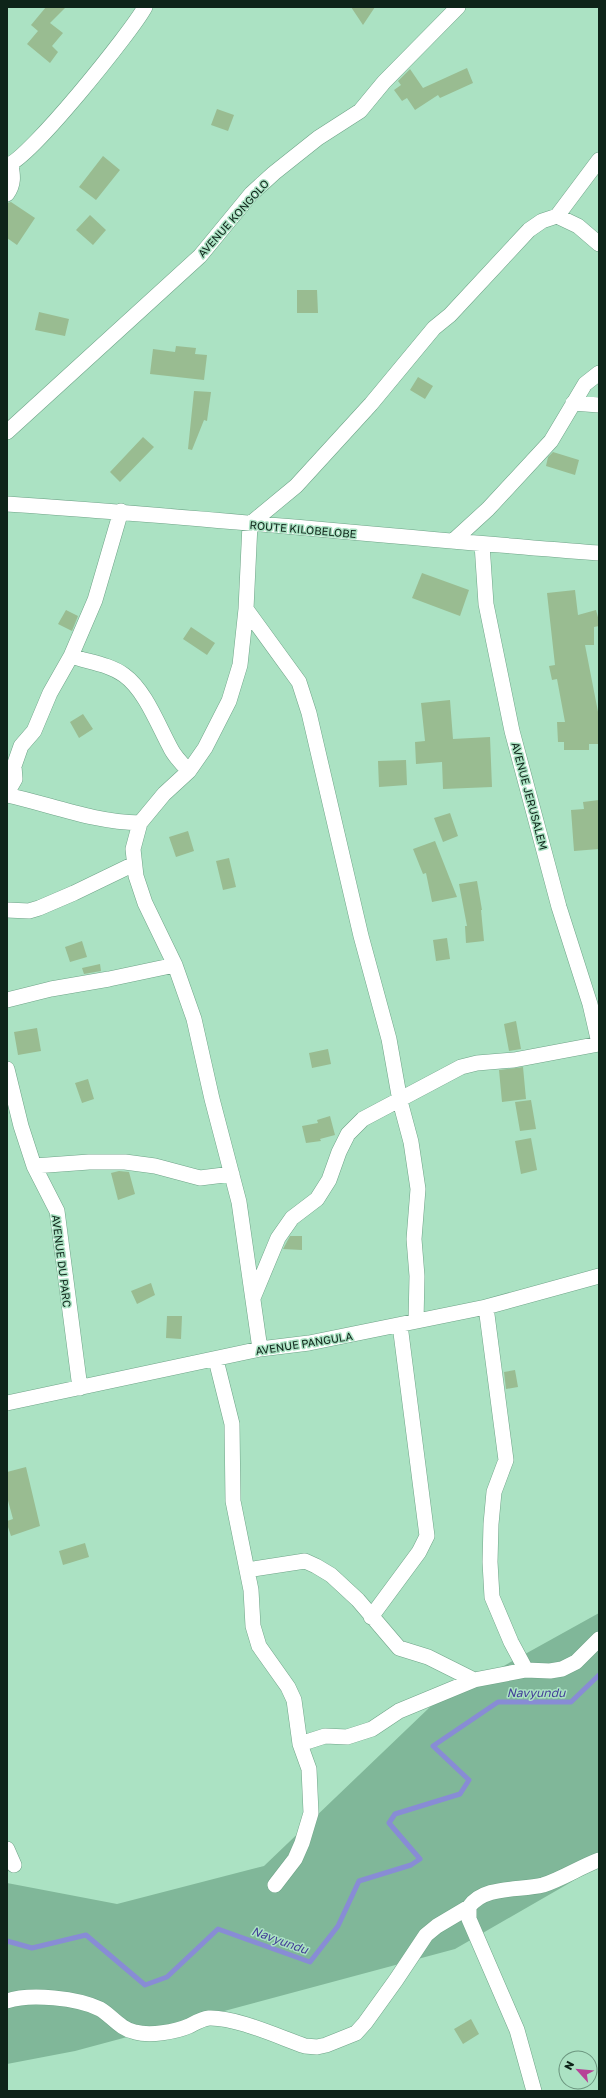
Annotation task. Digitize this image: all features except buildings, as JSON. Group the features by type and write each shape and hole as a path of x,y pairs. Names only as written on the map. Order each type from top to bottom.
{"street":[{"path":"7,194 12,186 14,176 9,165 21,158 94,75 145,7"},
{"name":"AVENUE KONGOLO","path":"7,432 200,256 251,194 274,172 318,138 360,111 389,77 458,7"},
{"path":"260,1349 239,1202 212,1099 194,1019 175,965 145,903 136,876 133,849 140,823 164,794 189,771 206,748 229,701 240,665 246,610 250,524 296,486 371,404 434,328 464,301 510,248 529,230 542,221 557,216 599,160"},
{"path":"557,216 578,226 599,244"},
{"path":"453,541 488,509 551,441 585,384 599,373"},
{"path":"573,403 599,405"},
{"name":"ROUTE KILOBELOBE","path":"7,504 120,511 250,524 599,553"},
{"path":"120,511 95,600 72,656 50,694 34,731 21,746 14,766 15,779 7,794 97,819 118,823 140,823"},
{"name":"AVENUE JERUSALEM","path":"482,544 486,604 512,731 559,907 590,1004 599,1043"},
{"path":"246,610 299,682 309,713 360,936 389,1039 400,1101 411,1142 418,1189 414,1239 417,1276 416,1321"},
{"path":"72,656 110,668 124,675 135,687 152,712 170,748 189,771"},
{"path":"7,910 29,911 39,908 134,864"},
{"path":"7,1000 37,992 175,965"},
{"path":"253,1299 278,1238 292,1218 316,1199 329,1180 339,1152 348,1134 363,1119 400,1101 462,1067 477,1063 514,1060 599,1043"},
{"name":"AVENUE DU PARC","path":"7,1069 21,1126 34,1166 57,1211 80,1388"},
{"path":"34,1166 89,1162 126,1162 155,1166 200,1178 232,1174"},
{"name":"AVENUE PANGULA","path":"7,1403 216,1360 260,1349 309,1343 486,1307 599,1276"},
{"path":"486,1307 506,1460 494,1492 490,1562 492,1597 511,1642 526,1670"},
{"path":"371,1617 415,1558 427,1536 400,1325"},
{"path":"216,1360 232,1424 233,1501 251,1590 253,1626 260,1646 288,1687 294,1700 300,1744 309,1769 311,1814 302,1843 295,1859 275,1885"},
{"path":"247,1570 305,1562 331,1575 358,1600 399,1648 428,1657 474,1680"},
{"path":"300,1744 325,1736 347,1737 372,1729 399,1711 474,1680 526,1670 550,1671 562,1669 576,1662 599,1639"},
{"path":"7,1850 14,1865"},
{"path":"7,2001 17,1998 60,1998 91,2005 101,2010 126,2029 136,2033 162,2032 188,2027 208,2018 218,2019 235,2022 305,2046 317,2047 356,2032 365,2023 426,1935 437,1926 469,1907 478,1898 488,1893 543,1885 599,1860"},
{"path":"469,1907 469,1919 517,2030 534,2091"}],"green space":[{"path":"599,1613 599,1866 455,1949 75,2051 7,2064 7,1883 117,1904 264,1866 430,1707"}],"waterway":[{"name":"Navyundu","path":"7,1941 32,1948 86,1935 145,1985 167,1977 218,1929 310,1962 338,1926 359,1881 411,1865 420,1859 389,1823 395,1814 460,1794 469,1780 433,1746 498,1702 571,1702 599,1675"}]}
